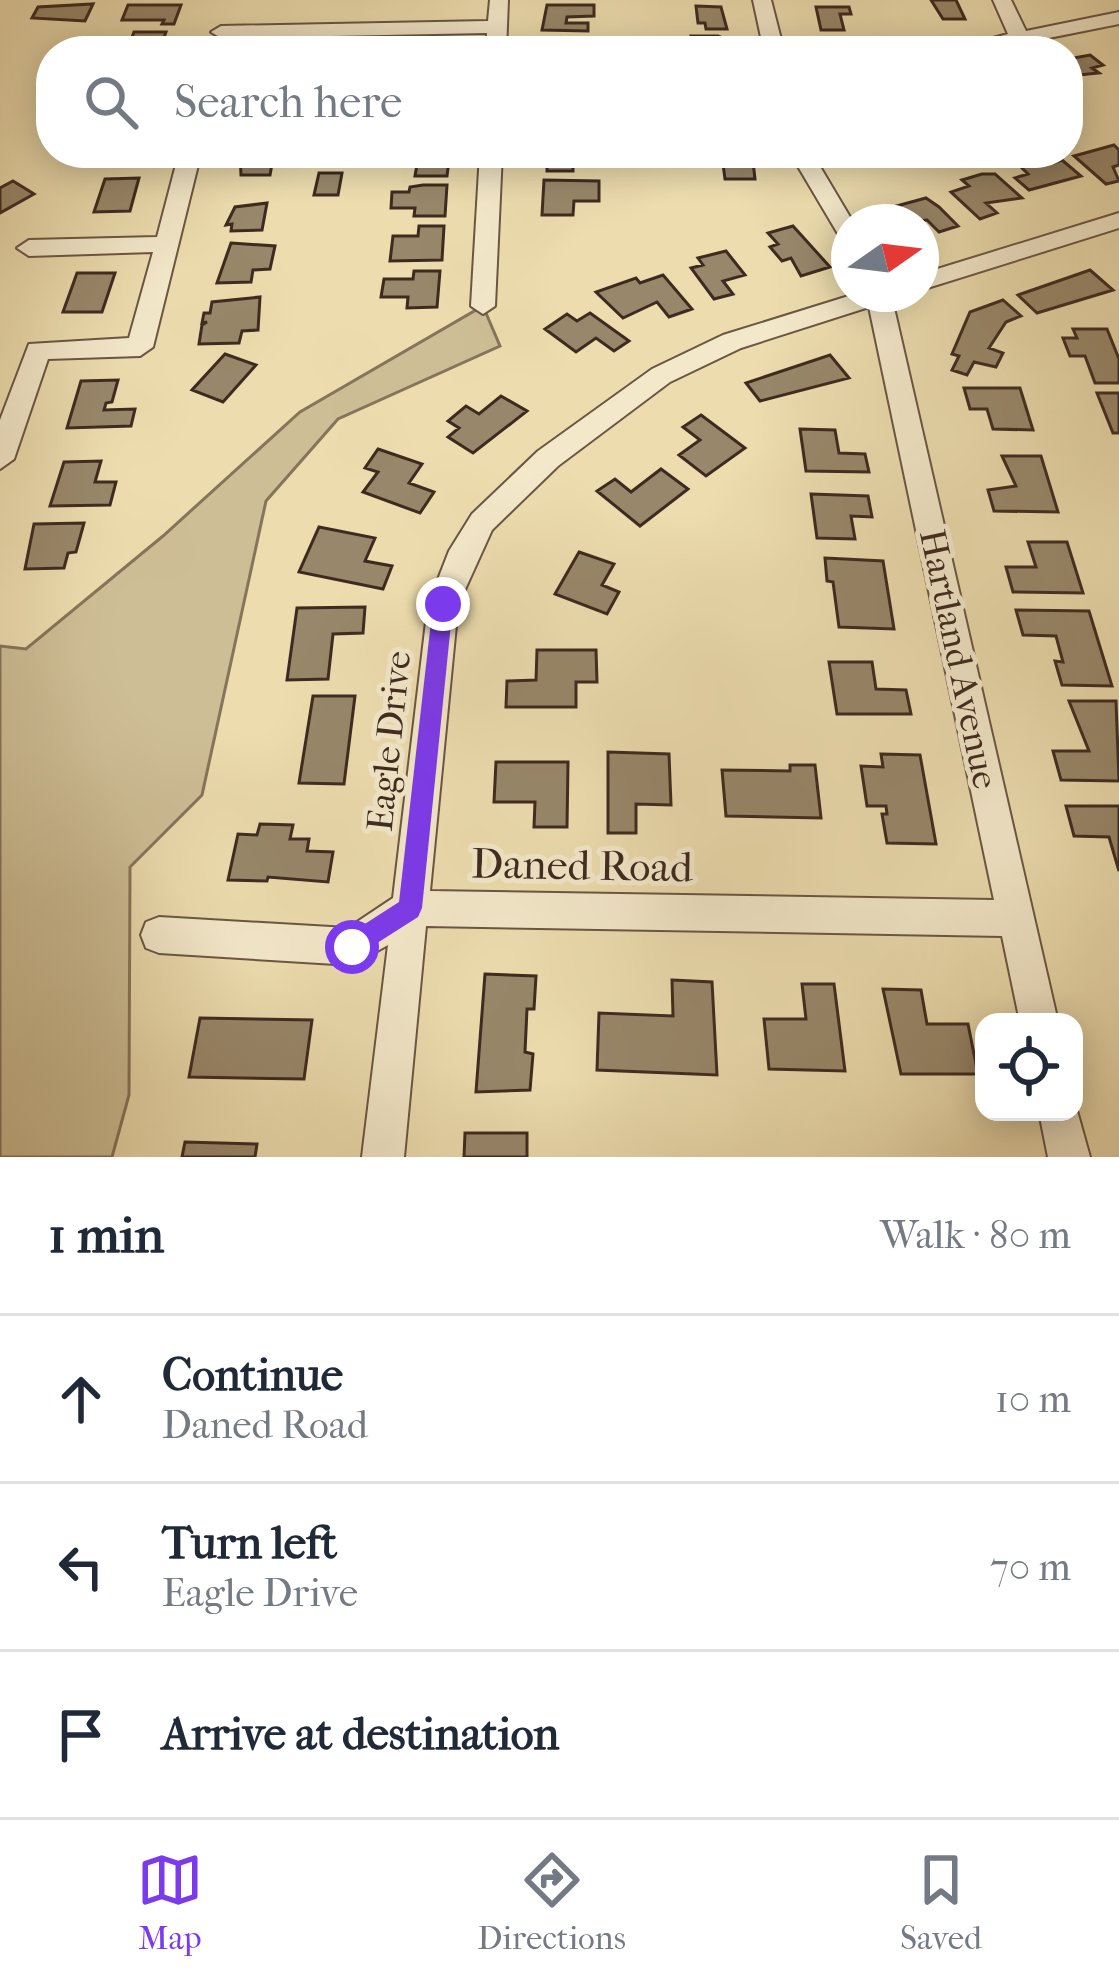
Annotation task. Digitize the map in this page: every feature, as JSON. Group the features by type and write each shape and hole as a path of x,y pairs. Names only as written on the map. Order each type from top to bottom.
{"street":[{"path":"497,36 499,0"},
{"path":"762,0 770,36"},
{"path":"1002,0 1019,36"},
{"path":"1030,36 1119,18"},
{"path":"221,33 498,27"},
{"path":"0,459 38,350 140,347 186,168"},
{"path":"483,307 490,168"},
{"path":"810,168 831,204"},
{"path":"939,277 1114,227"},
{"path":"28,248 166,244"},
{"name":"Eagle Drive","path":"383,1157 443,604 457,564 480,525 508,493 647,384 722,345 831,311"},
{"name":"Hartland Avenue","path":"885,312 1037,1013"},
{"path":"159,935 352,947 410,908"},
{"name":"Daned Road","path":"410,908 1016,918"},
{"path":"1061,1121 1069,1157"}],"shaded area":[{"path":"483,306 500,346 338,419 266,501 202,795 130,867 129,1095 112,1157 0,1157 0,646 26,649 163,536 300,412"}],"building":[{"path":"931,0 956,0 965,19 943,19"},
{"path":"93,4 85,21 32,18 38,7"},
{"path":"128,5 181,5 174,24 162,24 164,20 122,20"},
{"path":"547,5 594,5 594,16 567,17 566,23 588,23 588,31 542,30"},
{"path":"696,6 721,7 727,29 706,29 705,23 698,23"},
{"path":"816,7 849,7 851,14 840,14 844,30 821,30"},
{"path":"134,32 166,32 165,36 132,36"},
{"path":"1090,55 1103,65 1092,68 1099,73 1083,75 1083,56"},
{"path":"1114,145 1119,150 1119,165 1113,167 1119,181 1106,184 1083,164 1083,154"},
{"path":"241,168 271,168 270,175 241,175"},
{"path":"416,168 448,168 447,176 415,176"},
{"path":"724,168 754,168 755,179 725,179"},
{"path":"1022,168 1072,168 1081,176 1029,190 1015,178 1028,174"},
{"path":"319,173 342,173 338,195 314,195"},
{"path":"995,174 1022,198 986,203 997,213 980,219 951,192 969,186 962,180"},
{"path":"139,178 130,211 94,212 105,179"},
{"path":"544,180 599,181 599,201 574,201 573,215 542,215"},
{"path":"13,181 34,194 0,213 0,188"},
{"path":"447,185 445,216 414,216 415,208 391,208 392,192 409,192 410,187"},
{"path":"926,198 935,204 904,204"},
{"path":"267,203 262,230 231,231 232,224 226,225 235,207"},
{"path":"939,207 958,226 939,232"},
{"path":"419,226 444,226 442,260 390,261 393,236 418,236"},
{"path":"793,226 830,267 801,276 791,258 782,261 770,247 778,244 768,233"},
{"path":"231,243 275,246 270,269 253,270 251,282 217,283"},
{"path":"726,251 745,275 723,281 733,294 714,299 691,268 703,265 698,258"},
{"path":"1090,270 1113,290 1037,313 1018,295"},
{"path":"414,271 440,271 437,307 407,308 408,297 381,297 384,279 413,279"},
{"path":"77,273 115,273 102,312 63,312"},
{"path":"663,275 692,309 669,317 657,302 623,318 596,292 636,278 640,283"},
{"path":"260,297 258,330 242,331 239,343 199,344 202,325 207,322 202,323 204,313 210,313 212,302"},
{"path":"1003,300 1021,316 1006,322 989,348 1003,353 996,367 974,362 967,375 952,370 959,356 952,354 970,312"},
{"path":"590,313 629,341 614,351 596,338 576,352 545,329 567,314 577,321"},
{"path":"1073,329 1107,329 1119,359 1119,383 1095,383 1085,356 1070,356 1063,338 1077,338"},
{"path":"225,354 256,365 223,402 192,390"},
{"path":"830,355 849,378 760,401 746,383"},
{"path":"118,380 112,402 104,410 135,409 131,426 67,428 81,381"},
{"path":"964,388 1020,388 1033,430 993,429 987,409 970,409"},
{"path":"1097,393 1119,393 1119,433 1113,433"},
{"path":"501,396 527,411 473,453 448,437 459,428 448,421 466,406 479,414"},
{"path":"701,415 745,448 706,476 679,455 700,440 683,427"},
{"path":"800,429 835,430 839,453 865,454 869,472 806,471"},
{"path":"378,449 422,464 409,483 434,492 420,513 363,492 378,472 365,468"},
{"path":"1002,456 1041,456 1058,512 994,511 988,490 1016,486"},
{"path":"101,461 95,482 116,482 110,505 50,506 64,462"},
{"path":"661,469 688,489 640,526 597,491 615,479 631,492"},
{"path":"811,494 868,496 872,517 851,516 855,539 817,538"},
{"path":"84,523 76,552 68,553 64,568 25,569 34,524"},
{"path":"319,527 375,538 365,561 392,566 383,589 299,572"},
{"path":"1028,542 1067,542 1083,593 1013,592 1006,567 1036,567"},
{"path":"579,552 614,564 602,585 619,592 607,614 555,594"},
{"path":"825,558 883,561 894,629 839,627"},
{"path":"365,607 363,633 333,634 328,679 287,680 297,608"},
{"path":"1016,610 1089,611 1112,686 1062,685 1055,661 1063,662 1056,636 1023,635"},
{"path":"537,650 596,650 597,682 576,682 576,707 506,707 507,681 536,680"},
{"path":"829,662 872,662 876,689 906,690 911,714 837,714"},
{"path":"313,696 355,696 344,784 299,783"},
{"path":"1069,701 1116,701 1119,781 1061,780 1053,751 1089,751"},
{"path":"608,752 669,754 671,805 636,804 636,833 608,833"},
{"path":"881,754 920,755 936,844 887,843 882,814 887,814 886,806 867,806 861,766 883,767"},
{"path":"496,762 568,762 567,827 534,827 535,802 494,802"},
{"path":"790,765 815,765 821,818 726,816 722,770 790,771"},
{"path":"1066,806 1119,806 1119,871 1109,837 1074,836"},
{"path":"260,824 293,825 290,839 309,839 307,851 333,852 328,882 268,877 267,881 228,880 238,834 257,835"},
{"path":"485,974 536,976 534,1009 527,1009 525,1052 533,1054 530,1090 476,1092"},
{"path":"672,980 712,982 717,1075 597,1070 599,1013 673,1016"},
{"path":"802,984 834,984 845,1071 769,1069 764,1019 806,1019"},
{"path":"883,989 921,990 927,1024 968,1024 975,1074 901,1074"},
{"path":"200,1018 312,1020 304,1079 189,1077"},
{"path":"465,1133 527,1133 527,1157 464,1157"},
{"path":"185,1142 257,1144 255,1157 182,1157"}],"route":[{"path":"352,947 410,908 443,604"}]}
